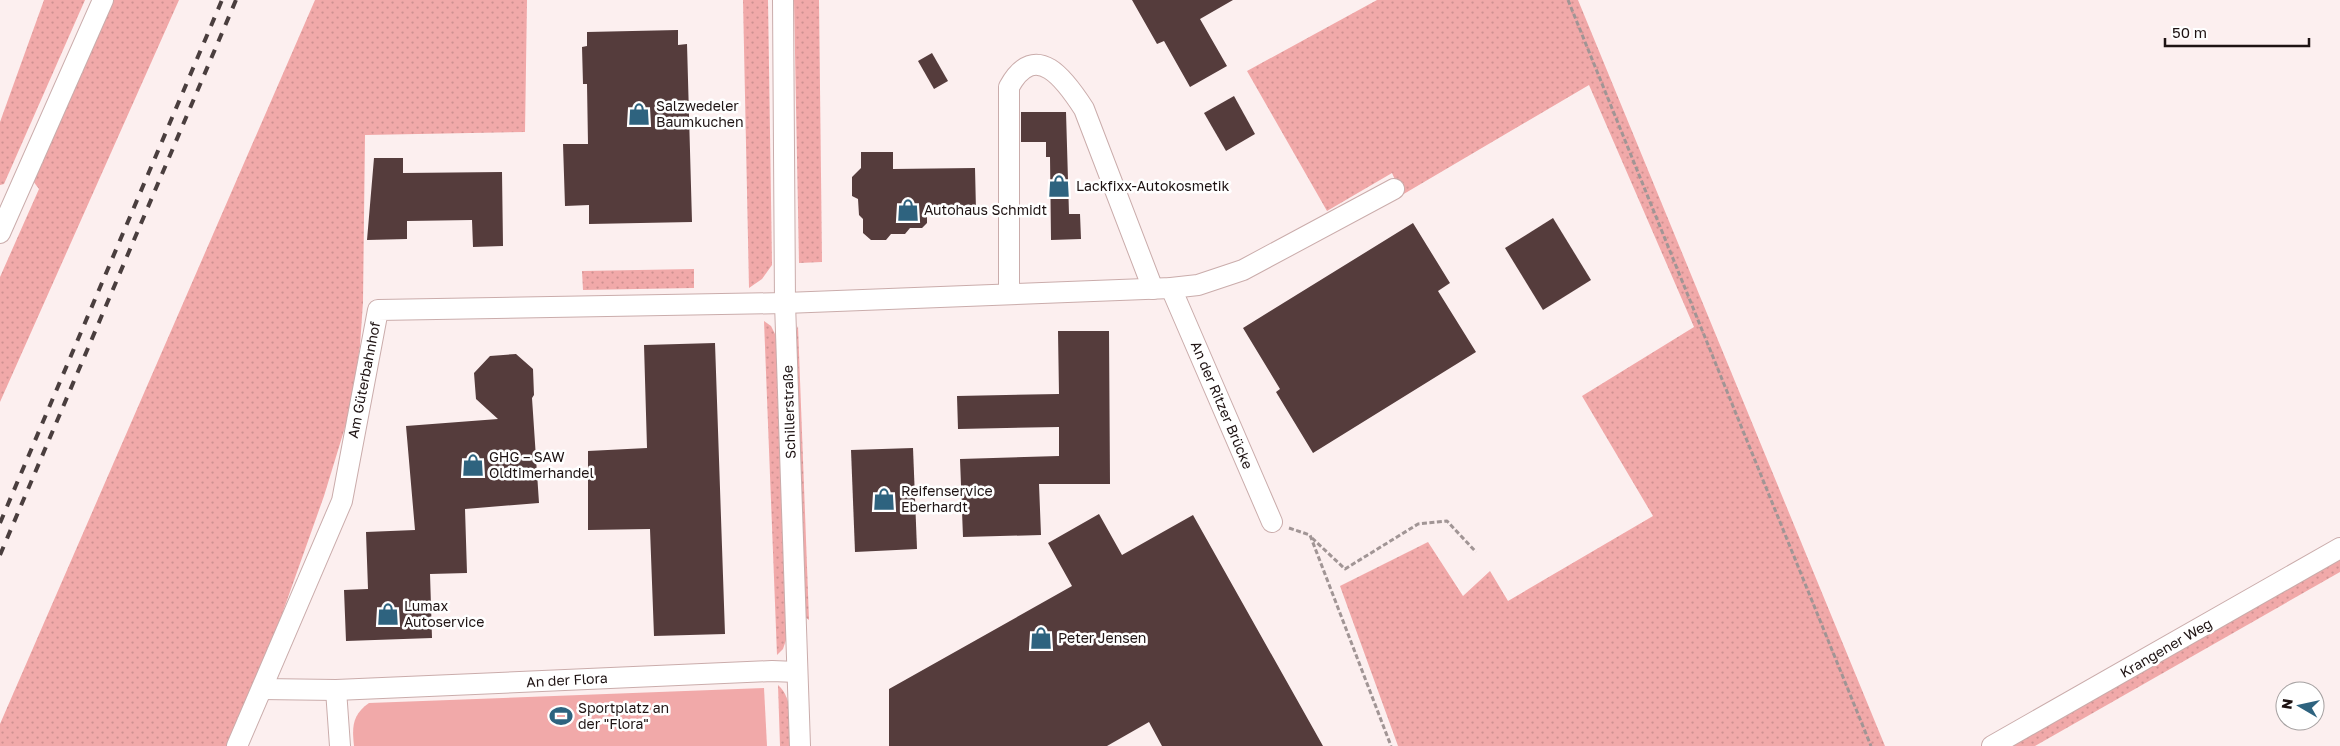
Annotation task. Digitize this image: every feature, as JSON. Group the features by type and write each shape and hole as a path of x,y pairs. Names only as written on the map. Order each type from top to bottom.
{"street":[{"path":"0,233 103,0"},
{"name":"Schillerstraße","path":"783,0 785,304 800,746"},
{"name":"An der Ritzer Brücke","path":"1009,294 1009,87 1015,76 1024,69 1037,65 1050,68 1067,83 1084,109 1162,289 1272,522"},
{"path":"785,304 1162,289 1198,285 1243,270 1394,189"},
{"name":"Am Güterbahnhof","path":"237,746 342,501 378,310 785,304"},
{"name":"Krangener Weg","path":"1992,746 2340,548"},
{"name":"An der Flora","path":"262,688 336,690 772,670 797,672"},
{"path":"336,690 340,746"}],"path":[{"path":"1568,0 1871,746"},
{"path":"1272,522 1310,536 1345,569 1418,524 1447,521 1476,552"},
{"path":"1310,536 1391,746"}],"shaded area":[{"path":"44,0 85,0 4,184 0,185 0,122"},
{"path":"113,0 179,0 0,402 0,277 39,189 33,181"},
{"path":"315,0 527,0 525,132 365,135 363,302 360,346 350,411 324,496 259,679 229,746 0,746 0,724"},
{"path":"743,0 768,0 772,265 762,279 749,288"},
{"path":"794,0 819,0 822,262 799,263"},
{"path":"1377,0 1578,0 1885,746 1398,746 1340,586 1428,542 1463,596 1490,571 1508,601 1653,516 1582,396 1694,327 1589,85 1402,195 1392,173 1327,211 1247,71"},
{"path":"694,269 694,288 583,290 582,271"},
{"path":"764,321 771,326 776,336 787,637 783,649 777,655"},
{"path":"798,326 809,620 805,617 795,335"},
{"path":"2340,558 2340,572 2035,746 2007,746"},
{"path":"778,685 787,698 789,705 791,746 780,746"},
{"name":"Sportplatz an der \"Flora\"","path":"764,688 767,746 354,746 354,722 359,712 369,703"}],"building":[{"path":"1132,0 1233,0 1200,19 1227,66 1190,87 1164,41 1157,44"},
{"name":"Salzwedeler Baumkuchen","path":"678,30 678,45 687,44 692,222 589,224 589,205 565,206 563,144 588,144 587,84 583,84 582,47 587,46 587,32"},
{"path":"932,53 948,81 934,89 918,61"},
{"path":"1234,96 1255,134 1226,151 1204,113"},
{"name":"Lackfixx-Autokosmetik","path":"1021,112 1066,112 1069,214 1080,214 1081,239 1051,240 1050,157 1046,157 1046,142 1021,142"},
{"path":"861,152 893,152 893,169 975,168 976,211 927,212 927,223 922,228 910,228 905,234 891,234 886,240 871,240 863,233 863,219 859,215 858,199 852,196 852,177 861,168"},
{"path":"374,158 403,158 403,173 502,172 503,246 473,247 472,220 407,221 407,239 367,240"},
{"path":"1553,218 1591,280 1543,310 1505,248"},
{"path":"1413,223 1450,283 1438,291 1476,352 1313,453 1276,392 1280,389 1243,328"},
{"path":"1058,331 1109,331 1110,484 1039,484 1041,535 963,537 960,459 1059,456 1059,427 958,429 957,396 1059,394"},
{"path":"715,343 725,634 654,636 650,529 588,530 588,451 647,448 644,345"},
{"path":"516,354 533,369 534,395 532,398 539,503 465,509 467,573 430,574 432,638 346,641 344,590 368,589 366,532 415,530 406,426 498,419 476,399 474,373 490,356"},
{"name":"Reifenservice Eberhardt","path":"913,448 917,549 855,552 851,450"},
{"path":"1099,514 1122,555 1193,515 1323,746 1162,746 1149,722 1107,746 889,746 889,689 1072,586 1048,543"}],"railway":[{"path":"0,523 222,0"},
{"path":"0,555 236,0"}],"place":[{"name":"Salzwedeler Baumkuchen","path":"639,114"},
{"name":"Lackfixx-Autokosmetik","path":"1059,186"},
{"name":"Autohaus Schmidt","path":"908,210"},
{"name":"GHG – SAW Oldtimerhandel","path":"473,465"},
{"name":"Reifenservice Eberhardt","path":"884,499"},
{"name":"Lumax Autoservice","path":"388,614"},
{"name":"Peter Jensen","path":"1041,638"},
{"name":"Sportplatz an der \"Flora\"","path":"561,716"}]}
